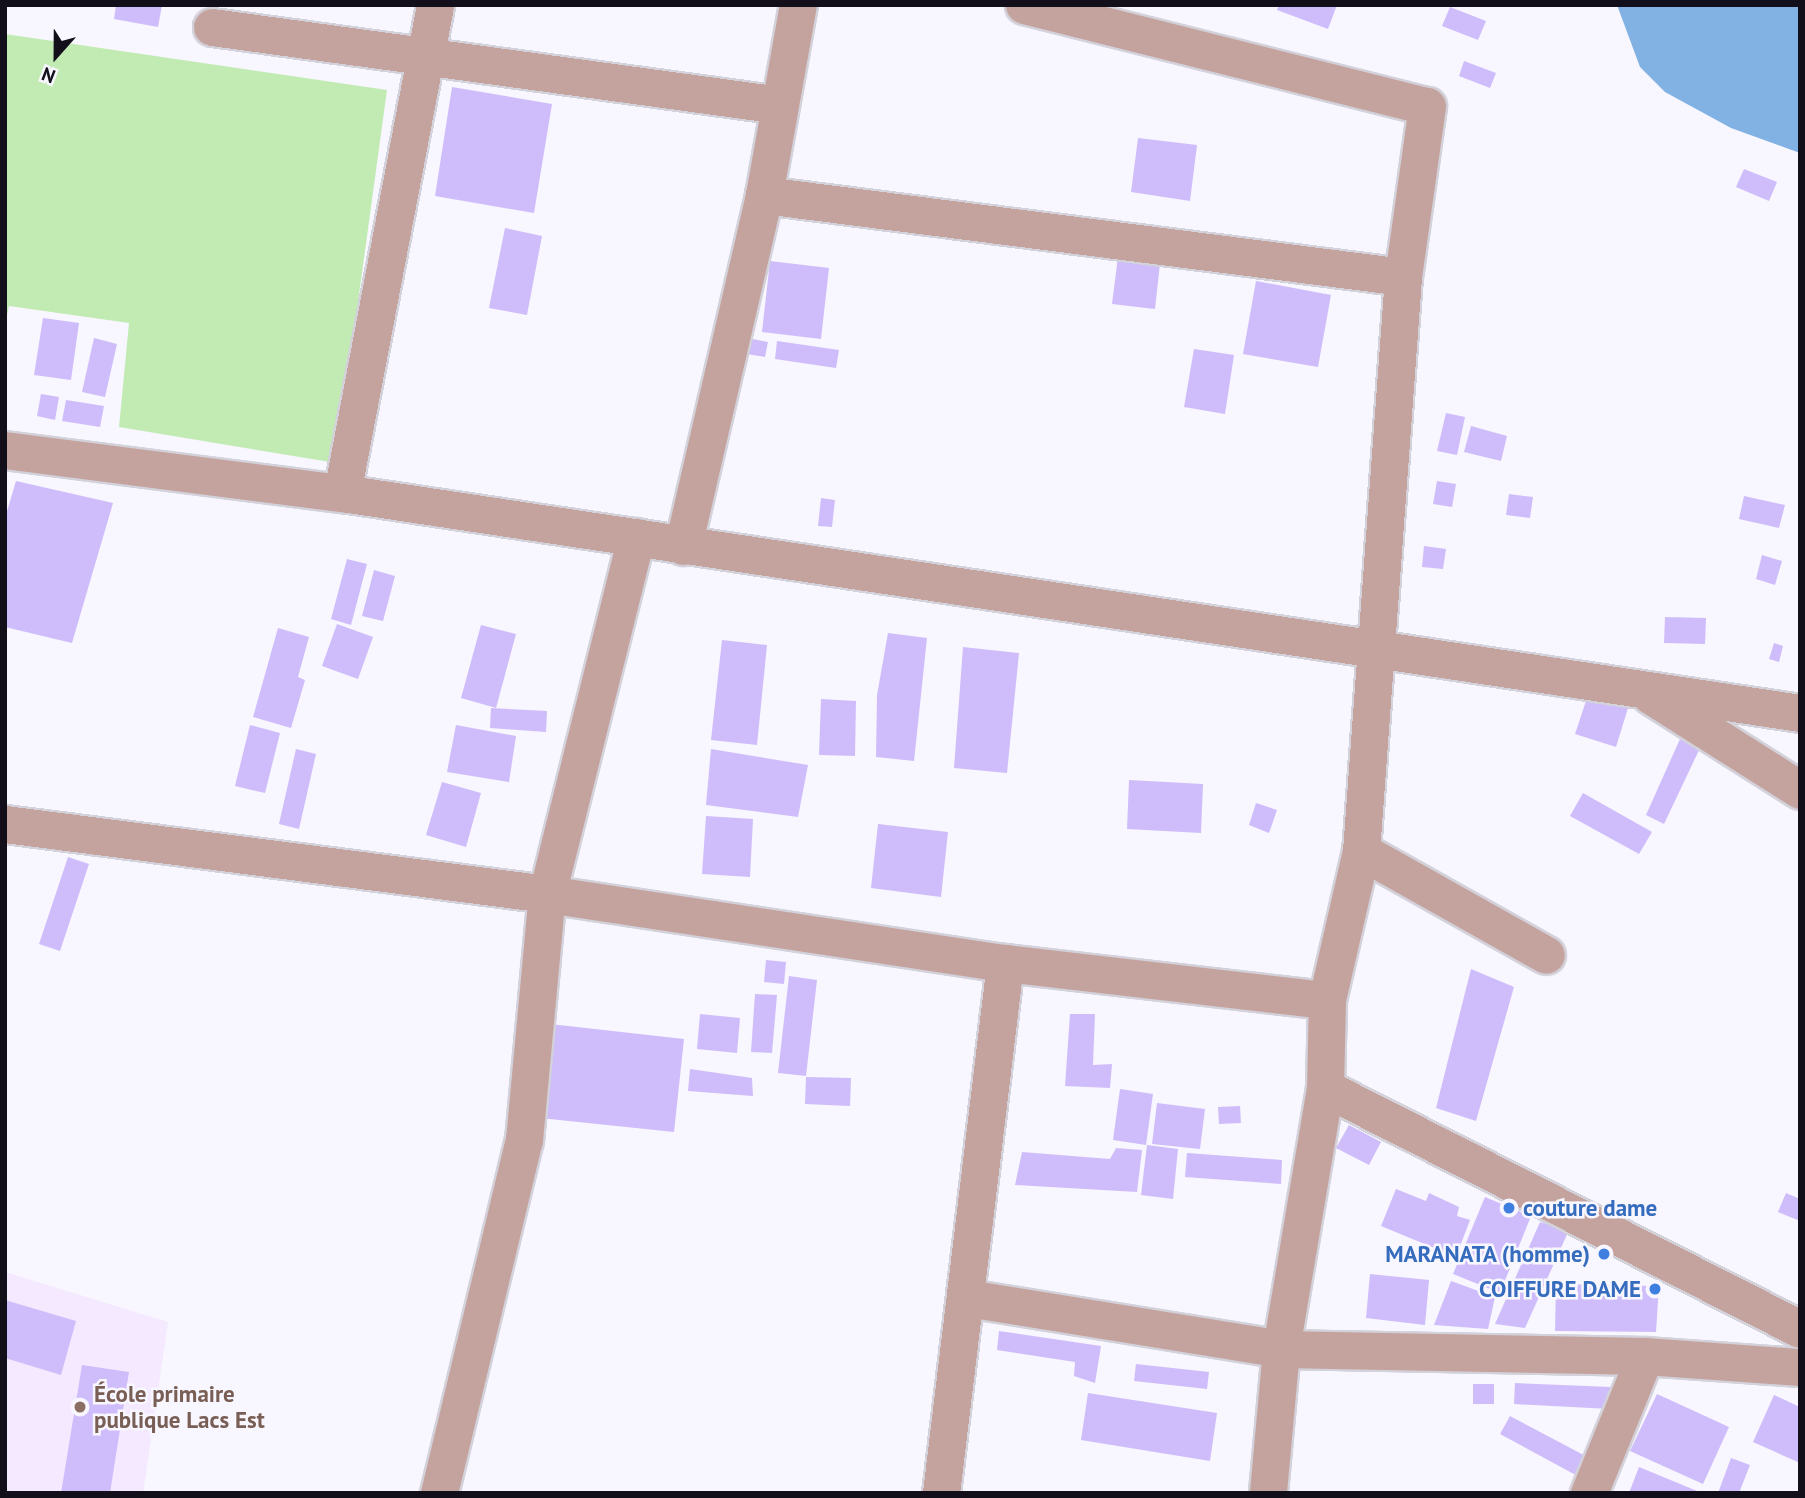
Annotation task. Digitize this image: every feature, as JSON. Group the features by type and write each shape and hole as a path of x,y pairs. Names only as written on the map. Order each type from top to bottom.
{"street":[{"path":"342,493 435,5"},
{"path":"683,546 764,195 798,5"},
{"path":"1024,5 1427,106 1403,277 1372,649 1361,851 1327,1000 1325,1087 1281,1349 1268,1493"},
{"path":"212,27 780,105"},
{"path":"764,195 1403,277"},
{"path":"5,450 342,493 1800,713"},
{"path":"439,1493 524,1140 547,894 636,537"},
{"path":"1639,687 1800,790"},
{"path":"5,824 547,894 1005,963 1327,1000"},
{"path":"1361,851 1546,955"},
{"path":"942,1493 1005,963"},
{"path":"1325,1087 1800,1329"},
{"path":"967,1298 1281,1349 1645,1356 1800,1367"},
{"path":"1589,1493 1645,1356"}],"shaded area":[{"name":"École primaire publique Lacs Est","path":"5,1272 168,1322 143,1493 5,1493"}],"green space":[{"path":"5,34 387,90 336,463 119,427 129,323 9,306 5,324"}],"water":[{"path":"1617,5 1800,5 1800,153 1731,128 1665,92 1640,67"}],"building":[{"path":"116,5 162,5 158,27 114,19"},
{"path":"1279,5 1337,5 1328,29 1277,10"},
{"path":"1450,7 1486,21 1478,40 1442,26"},
{"path":"1464,61 1496,73 1490,88 1459,76"},
{"path":"452,87 552,104 534,213 435,196"},
{"path":"1138,138 1197,145 1190,201 1131,192"},
{"path":"1744,169 1777,182 1769,201 1736,187"},
{"path":"505,228 542,236 527,315 489,308"},
{"path":"1119,249 1161,254 1155,309 1112,304"},
{"path":"770,261 829,268 821,339 762,332"},
{"path":"1256,281 1331,295 1318,367 1243,354"},
{"path":"43,318 79,323 71,380 34,375"},
{"path":"743,337 768,342 765,357 740,353"},
{"path":"94,338 117,344 105,397 82,392"},
{"path":"777,341 839,350 836,368 775,359"},
{"path":"1194,349 1234,355 1225,414 1184,407"},
{"path":"41,394 59,397 55,420 37,416"},
{"path":"66,400 104,406 100,427 62,421"},
{"path":"1446,413 1465,417 1457,455 1437,451"},
{"path":"1471,426 1507,436 1501,461 1464,452"},
{"path":"16,481 113,503 72,643 5,627 5,518"},
{"path":"1437,481 1456,484 1452,507 1433,504"},
{"path":"1509,494 1533,497 1530,518 1506,515"},
{"path":"1744,496 1785,505 1779,528 1739,519"},
{"path":"821,498 835,500 832,527 818,526"},
{"path":"1424,546 1446,549 1443,569 1422,567"},
{"path":"1762,555 1782,561 1775,585 1756,579"},
{"path":"347,559 367,564 351,625 331,619"},
{"path":"374,570 395,576 383,621 362,616"},
{"path":"1665,617 1706,618 1705,644 1664,643"},
{"path":"337,624 373,637 358,679 322,666"},
{"path":"481,625 516,634 496,708 461,698"},
{"path":"278,628 309,637 298,677 305,680 291,728 253,717"},
{"path":"888,633 927,638 914,761 876,757 877,695"},
{"path":"722,640 767,645 757,745 711,740"},
{"path":"1774,643 1783,646 1779,662 1769,659"},
{"path":"963,647 1019,653 1007,773 954,768"},
{"path":"1588,695 1628,708 1616,747 1575,734"},
{"path":"821,699 856,701 855,756 819,755"},
{"path":"491,708 547,711 546,732 490,728"},
{"path":"250,725 280,733 265,793 235,786"},
{"path":"456,725 516,736 509,782 447,772"},
{"path":"1680,739 1700,748 1664,824 1646,815"},
{"path":"296,749 316,754 299,829 279,824"},
{"path":"711,749 808,765 798,817 706,805"},
{"path":"1129,780 1203,784 1201,833 1127,829"},
{"path":"442,782 481,793 466,847 426,835"},
{"path":"1583,793 1652,832 1639,854 1570,816"},
{"path":"1256,803 1277,810 1269,833 1249,825"},
{"path":"706,816 753,819 750,877 702,874"},
{"path":"878,824 948,832 941,897 871,888"},
{"path":"68,857 89,864 60,951 39,944"},
{"path":"766,960 786,962 784,984 764,982"},
{"path":"1471,969 1514,987 1476,1121 1436,1108"},
{"path":"789,976 817,980 806,1076 778,1073"},
{"path":"755,994 777,995 772,1053 751,1052"},
{"path":"700,1014 740,1018 737,1053 697,1049"},
{"path":"1070,1014 1095,1014 1093,1065 1112,1064 1110,1088 1065,1086"},
{"path":"550,1024 684,1039 674,1132 540,1118"},
{"path":"690,1069 752,1078 753,1096 688,1091"},
{"path":"806,1077 851,1078 850,1106 805,1104"},
{"path":"1120,1089 1153,1094 1146,1145 1113,1140"},
{"path":"1157,1103 1205,1109 1200,1149 1152,1144"},
{"path":"1240,1106 1241,1123 1219,1124 1218,1107"},
{"path":"1349,1125 1381,1142 1369,1165 1336,1148"},
{"path":"1147,1145 1178,1149 1173,1199 1141,1195"},
{"path":"1116,1148 1142,1150 1137,1192 1015,1185 1022,1152 1110,1159"},
{"path":"1187,1153 1282,1160 1281,1184 1185,1177"},
{"path":"1396,1189 1426,1201 1429,1193 1459,1207 1457,1216 1470,1220 1456,1257 1381,1226"},
{"path":"1786,1193 1800,1199 1800,1221 1778,1212"},
{"path":"1485,1197 1531,1216 1500,1293 1453,1274"},
{"path":"1540,1222 1569,1230 1525,1328 1495,1324"},
{"path":"1370,1274 1429,1280 1425,1325 1366,1318"},
{"path":"1451,1281 1495,1297 1488,1329 1434,1325"},
{"path":"1556,1284 1659,1286 1656,1332 1555,1331"},
{"path":"5,1300 76,1321 61,1375 5,1358"},
{"path":"999,1331 1101,1346 1095,1383 1074,1376 1075,1362 997,1350"},
{"path":"1136,1364 1209,1372 1207,1389 1134,1381"},
{"path":"82,1365 129,1372 110,1493 61,1493"},
{"path":"1515,1383 1611,1387 1610,1409 1514,1404"},
{"path":"1473,1384 1494,1384 1494,1404 1473,1404"},
{"path":"1088,1393 1217,1413 1210,1461 1081,1440"},
{"path":"1657,1394 1729,1427 1703,1484 1630,1451"},
{"path":"1774,1395 1800,1407 1800,1463 1753,1442"},
{"path":"1510,1416 1593,1460 1583,1479 1500,1434"},
{"path":"1731,1458 1750,1465 1739,1493 1718,1493"},
{"path":"1639,1467 1702,1493 1629,1493"}],"place":[{"name":"couture dame","path":"1509,1208"},
{"name":"MARANATA (homme)","path":"1604,1254"},
{"name":"COIFFURE DAME","path":"1655,1289"},
{"name":"École primaire publique Lacs Est","path":"80,1407"}]}
